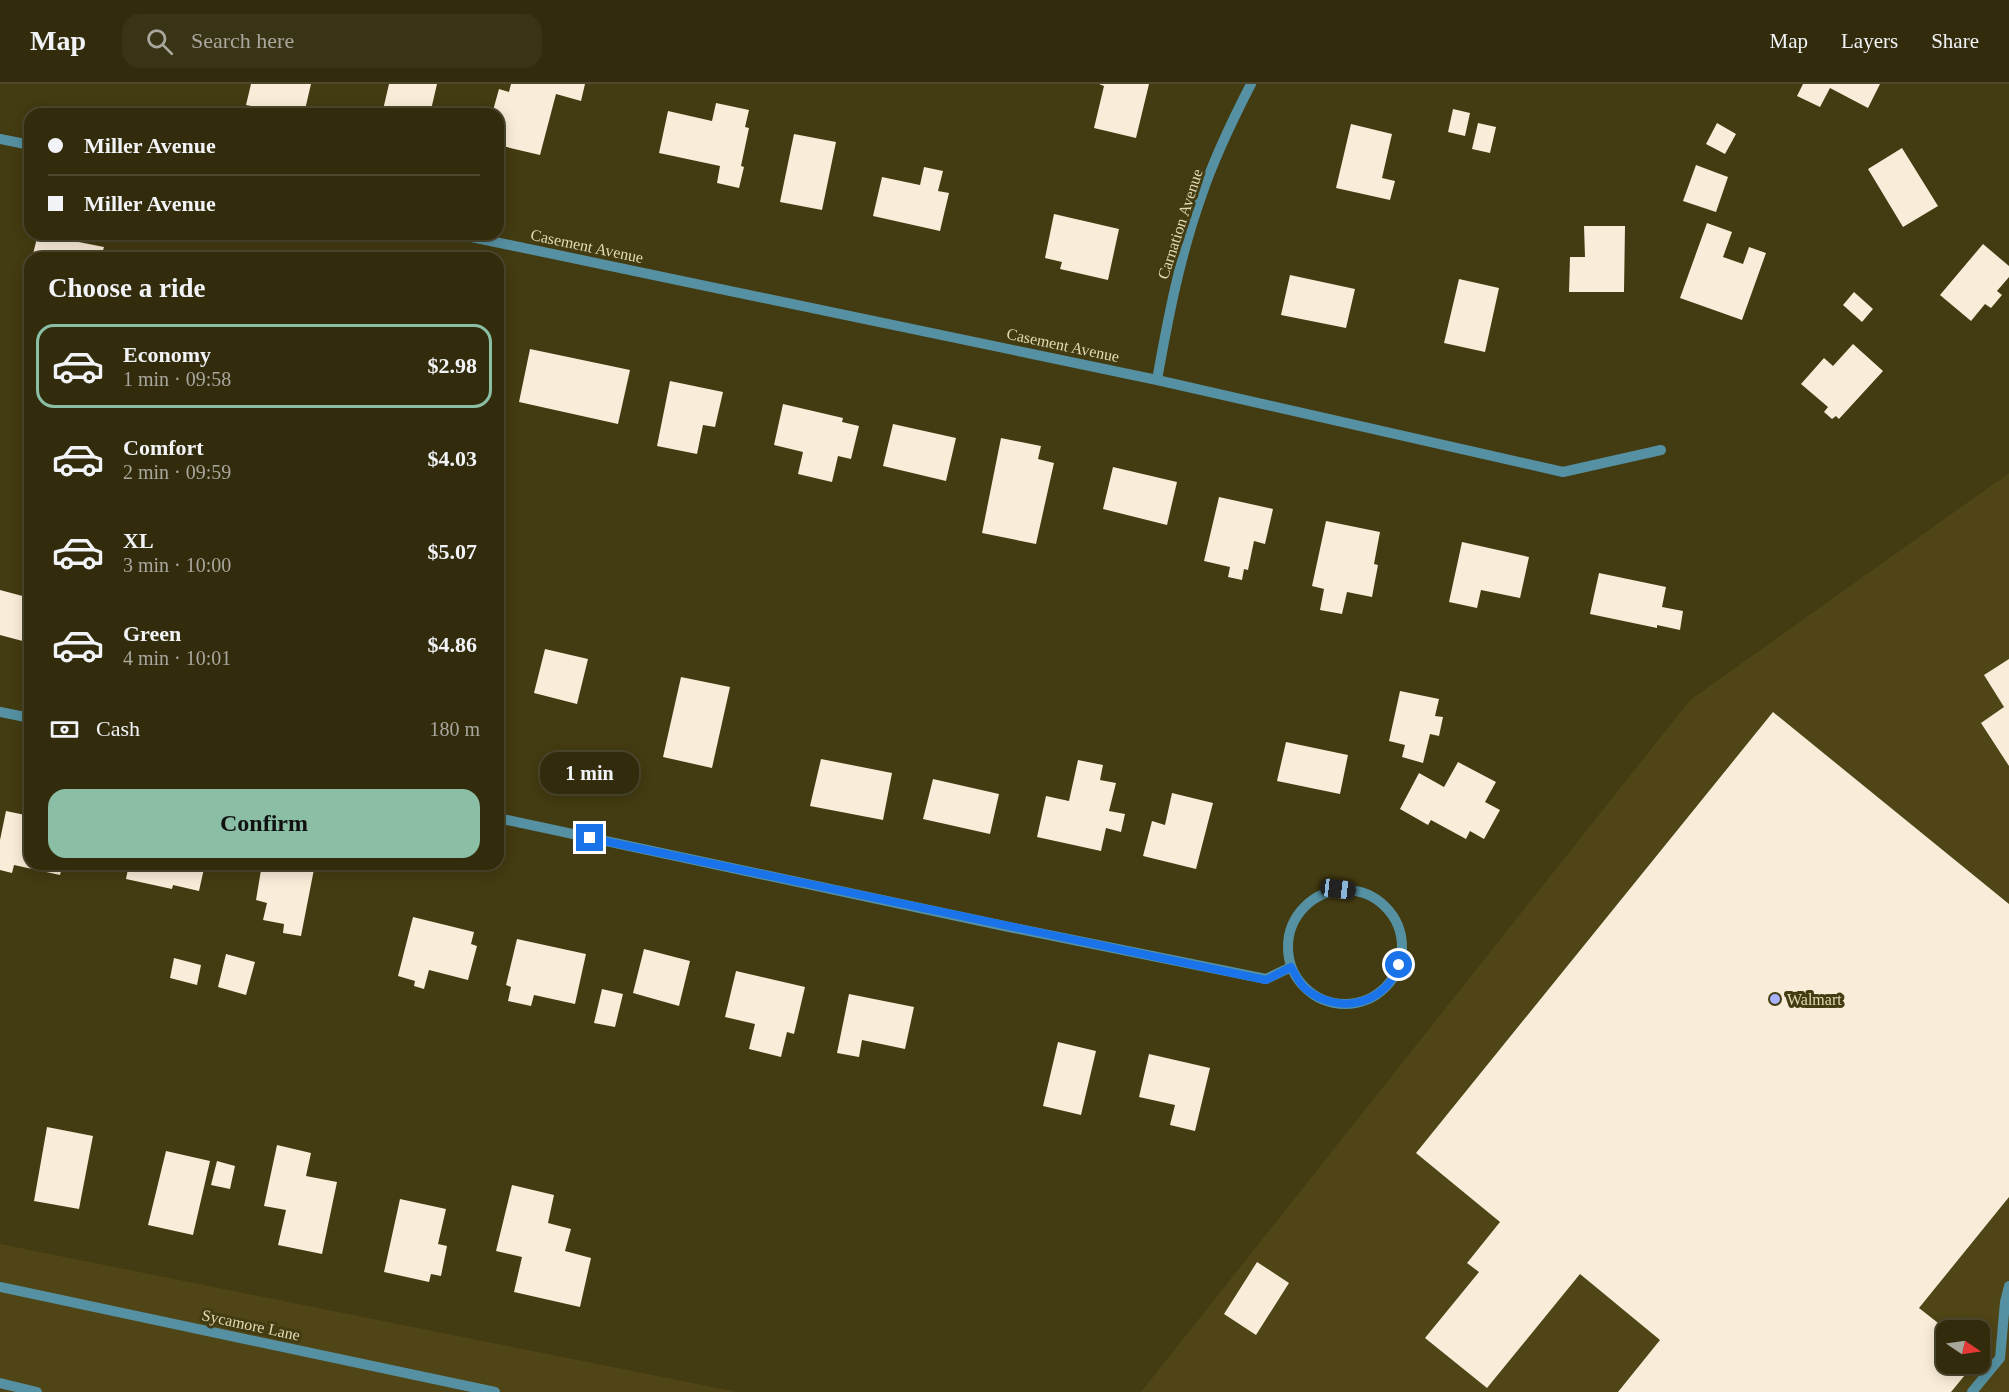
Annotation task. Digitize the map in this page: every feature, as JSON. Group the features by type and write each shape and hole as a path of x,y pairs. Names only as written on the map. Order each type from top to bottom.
{"street":[{"name":"Carnation Avenue","path":"1156,380 1171,302 1201,197 1251,84"},
{"path":"0,139 24,144"},
{"name":"Casement Avenue","path":"486,240 1156,380 1563,472 1660,450"},
{"path":"0,712 24,717"},
{"path":"504,819 1266,980 1291,967"},
{"path":"1338,889 1364,892 1386,905 1400,927 1403,953 1395,977 1377,996 1352,1005 1327,1002 1305,989 1291,967 1287,941 1296,916 1314,898 1338,889"},
{"path":"1972,1392 2000,1358 2005,1302 2009,1286"},
{"name":"Sycamore Lane","path":"0,1287 495,1392"},
{"path":"0,1383 37,1392"}],"shaded area":[{"name":"Walmart","path":"2009,473 2009,1392 1141,1392 1690,700"},
{"path":"0,1244 737,1392 0,1392"}],"building":[{"path":"251,84 311,84 305,108 261,108 246,105"},
{"path":"389,84 437,84 431,108 383,108"},
{"path":"511,84 585,84 581,101 556,94 540,155 504,146 504,108 494,108 499,89 509,92"},
{"path":"1099,84 1149,84 1136,138 1094,128 1104,86"},
{"path":"1803,84 1880,84 1868,108 1830,88 1820,107 1797,96"},
{"path":"716,103 749,110 745,127 749,128 741,166 744,167 739,188 717,183 720,166 659,153 668,111 712,121"},
{"path":"1453,109 1470,113 1465,136 1448,132"},
{"path":"1478,123 1496,127 1490,153 1472,149"},
{"path":"1717,123 1736,134 1725,154 1706,144"},
{"path":"1351,124 1392,134 1382,178 1395,181 1390,200 1336,188"},
{"path":"794,134 836,142 822,210 780,202"},
{"path":"1902,148 1938,206 1903,227 1868,169"},
{"path":"1696,165 1728,177 1716,212 1683,201"},
{"path":"924,167 943,171 938,191 949,193 940,231 873,216 882,177 920,185"},
{"path":"1054,214 1119,229 1108,280 1060,269 1062,262 1045,258"},
{"path":"1707,223 1732,232 1723,257 1743,264 1749,247 1766,253 1742,320 1680,298"},
{"path":"1584,226 1625,226 1624,292 1569,292 1570,257 1585,257"},
{"path":"36,240 68,240 104,247 103,252 34,252"},
{"path":"1983,244 2009,266 2009,277 1997,291 2002,295 1991,308 1985,304 1971,321 1940,295"},
{"path":"1290,275 1355,289 1346,328 1281,315"},
{"path":"1459,279 1499,288 1485,352 1444,343"},
{"path":"1854,292 1873,309 1862,322 1843,305"},
{"path":"1853,344 1883,371 1839,419 1836,416 1832,419 1824,412 1828,407 1801,384 1824,358 1833,366"},
{"path":"530,349 630,370 618,424 519,402"},
{"path":"670,381 723,392 715,427 703,425 697,454 657,446"},
{"path":"783,404 843,418 842,422 859,426 851,459 838,456 832,482 798,474 803,452 774,445"},
{"path":"893,424 956,438 946,481 883,466"},
{"path":"1001,438 1041,446 1038,459 1054,463 1036,544 982,533"},
{"path":"1113,467 1177,482 1167,525 1103,509"},
{"path":"1219,497 1273,509 1265,544 1254,541 1248,570 1244,569 1242,580 1228,577 1230,567 1204,561"},
{"path":"1326,521 1380,532 1374,564 1378,565 1372,597 1347,592 1342,614 1320,610 1324,589 1312,586"},
{"path":"1462,542 1529,557 1520,598 1481,590 1477,608 1449,602"},
{"path":"1599,573 1666,587 1662,607 1683,611 1680,630 1657,625 1657,628 1590,614"},
{"path":"0,590 24,596 24,641 0,635"},
{"path":"545,649 588,659 577,704 534,693"},
{"path":"2009,659 2009,766 1981,723 2004,707 1984,675"},
{"path":"681,677 730,687 712,768 663,757"},
{"path":"1400,691 1439,699 1435,716 1443,717 1439,736 1430,734 1423,763 1402,757 1405,745 1389,741"},
{"name":"Walmart","path":"1773,712 2009,904 2009,1197 1919,1308 1936,1321 1936,1374 1966,1374 1951,1392 1618,1392 1660,1340 1580,1274 1487,1388 1425,1338 1479,1272 1467,1263 1500,1222 1416,1153"},
{"path":"1286,742 1348,755 1340,794 1277,781"},
{"path":"821,759 892,773 883,820 810,806"},
{"path":"1078,760 1103,765 1100,780 1116,783 1109,811 1125,814 1121,832 1106,828 1101,851 1037,837 1046,796 1069,801"},
{"path":"1458,762 1496,782 1485,802 1500,810 1484,839 1470,831 1466,839 1431,820 1428,825 1400,809 1419,773 1444,787"},
{"path":"933,779 999,794 990,834 923,819"},
{"path":"1172,793 1213,803 1196,869 1143,856 1152,821 1165,825"},
{"path":"6,811 24,815 24,867 14,865 12,873 0,870 0,840"},
{"path":"37,870 61,870 60,875"},
{"path":"128,870 204,870 199,891 173,885 172,889 126,879"},
{"path":"261,870 314,870 301,936 283,933 284,924 263,920 267,903 256,900"},
{"path":"413,917 474,932 471,944 477,946 468,980 429,970 424,989 414,986 415,981 398,976"},
{"path":"517,939 586,954 575,1004 534,995 531,1006 508,1001 511,987 506,985"},
{"path":"644,949 690,961 679,1006 633,993"},
{"path":"226,954 255,962 246,995 218,987"},
{"path":"174,958 201,965 197,985 170,978"},
{"path":"736,971 805,987 794,1034 787,1032 781,1057 749,1049 755,1024 725,1017"},
{"path":"602,989 623,994 615,1027 594,1023"},
{"path":"849,994 914,1007 905,1049 862,1040 859,1057 837,1053"},
{"path":"1058,1042 1096,1051 1081,1115 1043,1106"},
{"path":"1149,1054 1210,1068 1195,1131 1170,1125 1175,1105 1139,1097"},
{"path":"47,1127 93,1136 79,1209 34,1201"},
{"path":"277,1145 311,1153 306,1176 337,1182 322,1254 278,1245 286,1210 264,1206"},
{"path":"166,1151 210,1161 193,1235 148,1225"},
{"path":"217,1161 235,1166 230,1189 211,1185"},
{"path":"512,1185 554,1195 548,1223 571,1229 565,1251 591,1258 580,1307 514,1292 522,1257 496,1251"},
{"path":"400,1199 446,1209 438,1244 447,1246 441,1276 431,1274 429,1282 384,1272"},
{"path":"1257,1262 1289,1283 1256,1335 1224,1314"}],"place":[{"name":"Walmart","path":"1775,999"}],"route":[{"path":"590,838 1266,980 1291,967 1305,989 1327,1002 1352,1005 1377,996 1395,977 1399,965"}]}
